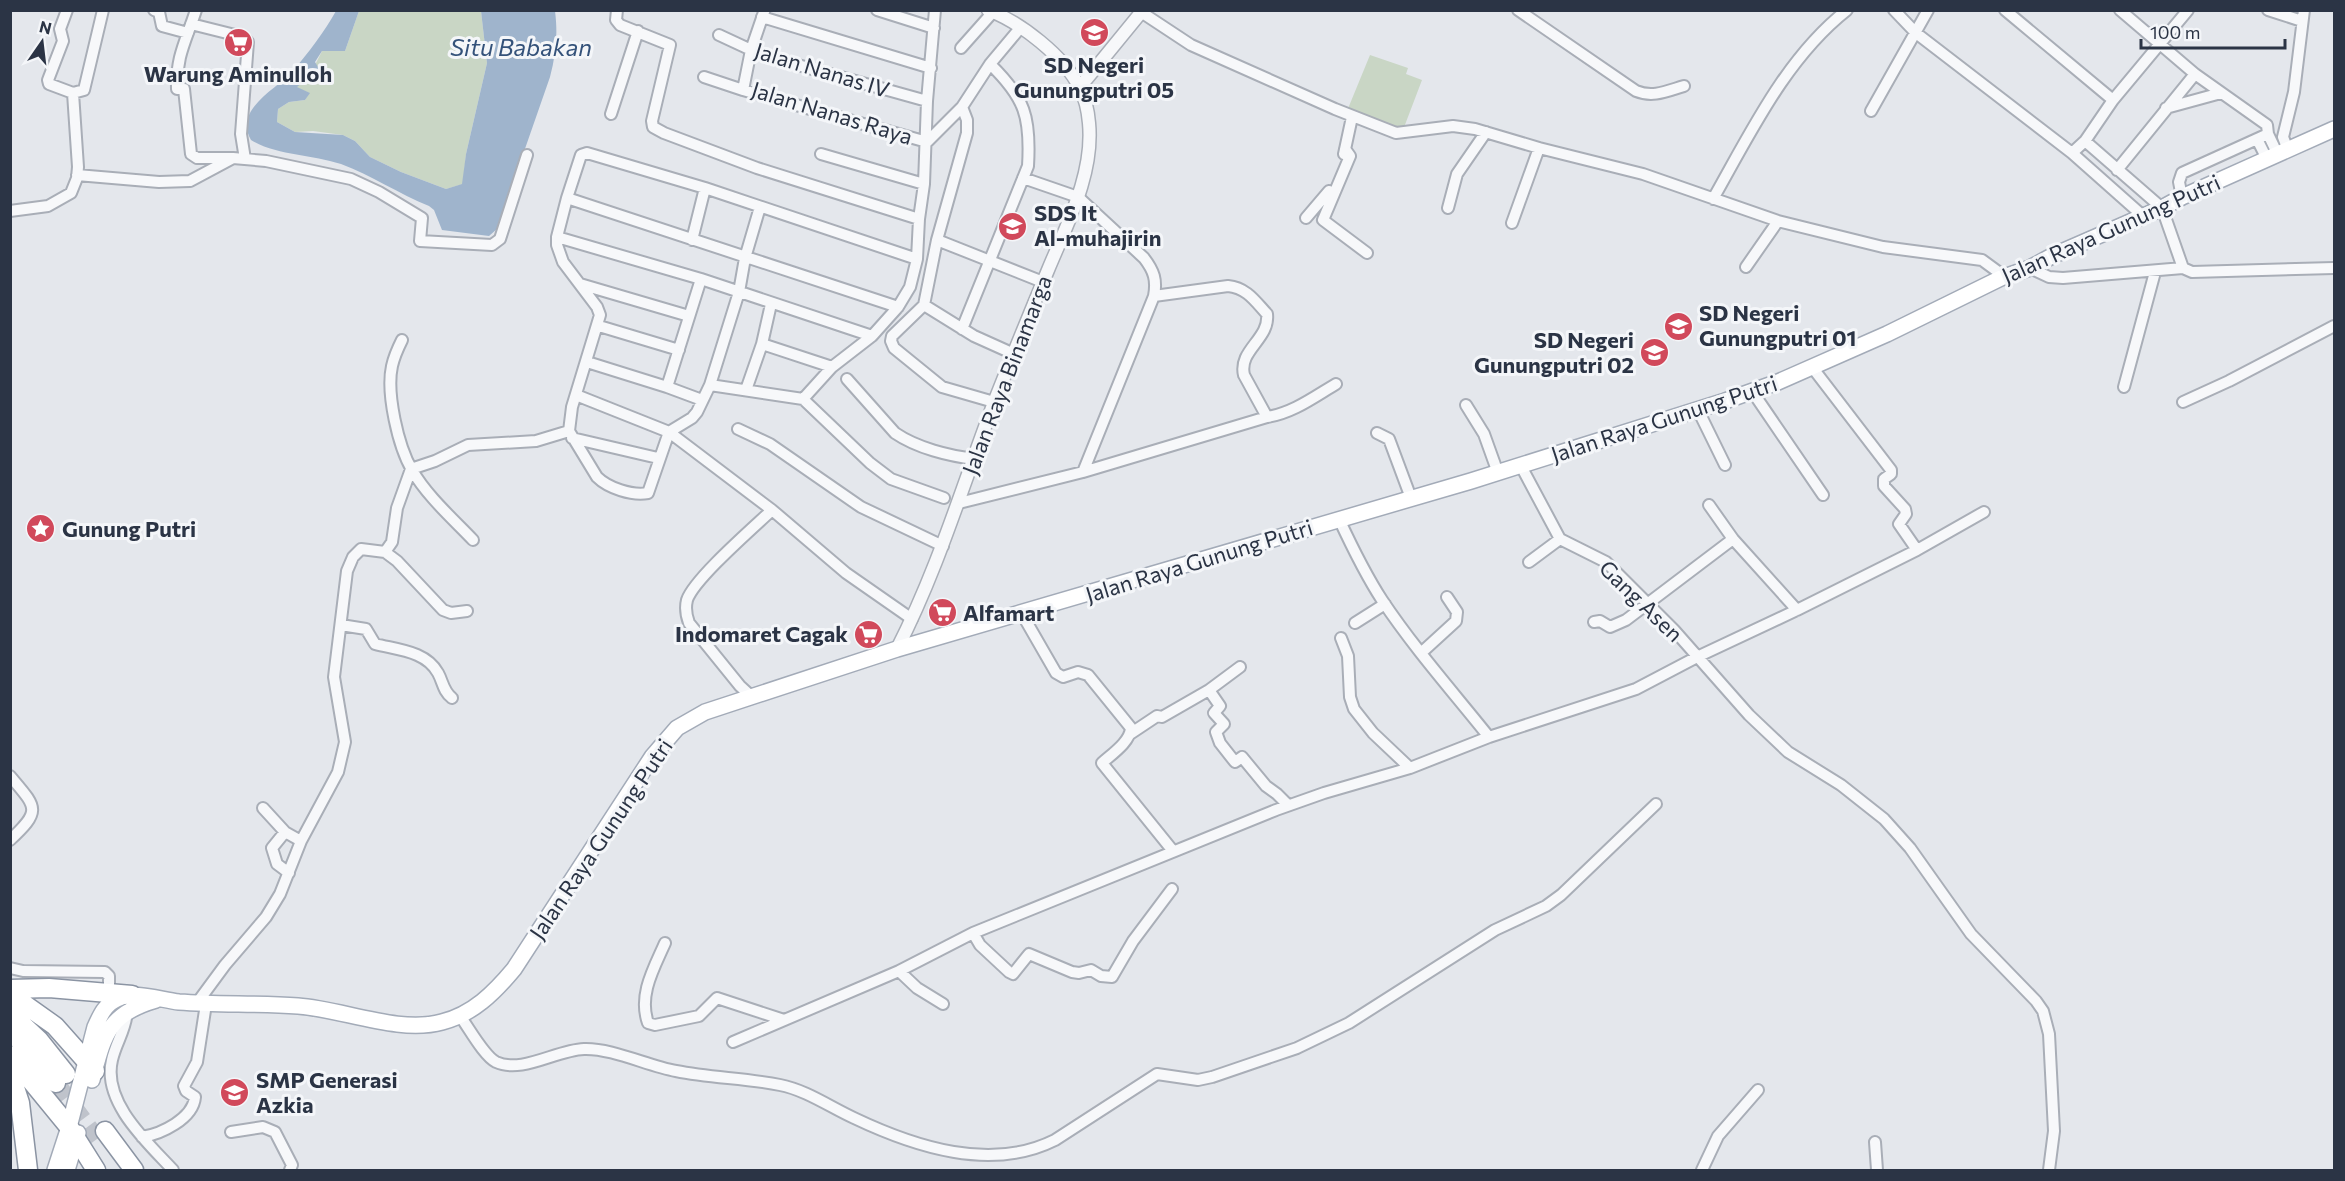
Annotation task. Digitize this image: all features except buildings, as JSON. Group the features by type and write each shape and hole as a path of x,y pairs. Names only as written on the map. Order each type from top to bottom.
{"highway":[{"path":"10,989 49,988 109,993 129,1003"},
{"path":"10,994 55,1026 91,1065"},
{"path":"10,1013 39,1041 61,1079 10,1031"},
{"path":"10,1055 73,1133 96,1170"},
{"path":"10,1072 20,1103 28,1170"},
{"path":"118,1170 101,1135 134,1170"}],"main road":[{"name":"Jalan Raya Gunung Putri","path":"129,1003 159,1000 300,1006 388,1023 417,1025 440,1023 460,1016 473,1010 484,1001 514,969 621,801 665,741 677,729 698,716 713,709 897,649 1498,473 1752,392 1887,334 2001,278 2030,268 2052,256 2162,208 2181,196 2334,129"},
{"path":"67,1170 73,1133 91,1065 95,1027 102,1012 118,998 129,1003"},
{"path":"55,1170 73,1133"}],"street":[{"path":"67,10 60,29 63,41 48,80 49,84 73,93 84,90 103,10"},
{"path":"154,10 159,12 162,26 243,37 248,42 241,134 245,159"},
{"path":"196,10 179,55 177,89 184,89 191,154 197,158 245,159 340,176 379,192 422,218 420,241 492,245 500,239 527,155"},
{"path":"617,10 618,23 667,42 670,48 652,121 653,127 757,168 919,219"},
{"path":"877,10 934,28"},
{"path":"803,399 832,367 872,336 898,307 910,287 916,259 924,184 927,101 935,10"},
{"path":"1518,10 1636,92 1645,95 1655,94 1684,86"},
{"path":"1713,199 1756,123 1793,66 1806,48 1829,24 1847,10"},
{"path":"1894,10 1916,33 2072,153 2143,216"},
{"path":"1870,111 1928,10"},
{"path":"2006,10 2113,100"},
{"path":"2120,10 2195,74 2267,125 2268,134 2278,155"},
{"path":"2072,153 2085,141 2113,100 2188,10"},
{"path":"2268,10 2303,16 2294,92 2278,155"},
{"path":"961,48 990,11 1021,27 1063,65 1080,87 1142,11 1191,45 1352,117 1396,133 1463,126 1643,174 1778,220 1883,247 1983,260 1997,271 2001,278"},
{"path":"764,14 931,68"},
{"name":"Jalan Nanas Raya","path":"764,14 751,50 743,90 927,142"},
{"path":"927,142 962,107 990,64 1021,27"},
{"path":"610,114 638,31"},
{"name":"Jalan Nanas IV","path":"718,35 751,50 927,101"},
{"path":"962,329 1028,166 1029,139 1026,115 1011,84 990,64"},
{"path":"2117,170 2195,74"},
{"path":"704,77 743,90"},
{"name":"Jalan Raya Binamarga","path":"897,649 943,546 994,402 1078,197 1088,155 1089,140 1088,115 1080,87"},
{"path":"10,211 48,206 71,194 77,175 73,93"},
{"path":"2166,109 2221,93"},
{"path":"962,107 968,125 967,133 937,240 924,305 892,336 891,341 894,348 942,387 994,402"},
{"path":"1306,218 1328,194 1337,175 1352,117"},
{"path":"1449,208 1457,174 1486,132"},
{"path":"2181,196 2179,182 2182,173 2268,134"},
{"path":"2257,139 2278,155"},
{"path":"2085,141 2162,208 2183,268"},
{"path":"1512,223 1539,148"},
{"path":"1345,149 1350,156 1323,220 1367,253"},
{"path":"760,207 745,258 739,292 710,385 697,412 692,418 669,432 658,458 648,493 641,494 603,483 571,435 576,395 598,326 599,311 563,262 556,237 581,155 584,153 705,188 916,259"},
{"path":"821,154 924,184"},
{"path":"77,175 159,182 190,181 233,158"},
{"path":"1023,178 1078,197 1144,258 1153,269 1156,283 1154,296 1083,471"},
{"path":"692,240 705,188"},
{"path":"567,198 898,307"},
{"path":"1746,267 1778,220"},
{"path":"556,237 700,279 872,336"},
{"path":"937,240 1043,282"},
{"path":"2030,268 2049,277 2063,278 2183,268 2192,272 2334,268"},
{"path":"2124,387 2155,272"},
{"path":"667,387 700,279"},
{"path":"579,284 689,316"},
{"path":"1154,296 1228,286 1239,287 1267,314 1266,328 1247,354 1242,368 1267,417"},
{"path":"746,390 762,344 771,304"},
{"path":"924,305 962,329 1014,354"},
{"path":"598,326 679,350"},
{"path":"2183,402 2229,381 2334,326"},
{"path":"402,340 392,364 392,394 398,432 411,469 437,502 473,540"},
{"path":"762,344 832,367"},
{"path":"587,362 702,400"},
{"path":"1812,367 1891,470 1891,474 1884,479 1884,486 1905,509 1906,514 1899,524 1917,550"},
{"path":"847,379 895,433 905,440 958,457 975,459"},
{"path":"959,503 1083,471 1289,412 1336,384"},
{"path":"710,385 803,399 870,463 891,478 944,498"},
{"path":"1752,392 1823,495"},
{"path":"576,395 669,432 772,510 846,573 912,619"},
{"path":"1466,405 1484,434 1498,473"},
{"path":"1698,410 1725,465"},
{"path":"738,429 770,444 861,507 943,546"},
{"path":"1377,433 1389,439 1411,498"},
{"path":"411,469 435,461 468,445 536,441 571,435 658,458"},
{"path":"1521,466 1560,539 1529,562"},
{"path":"385,552 392,542 397,508 411,469"},
{"path":"1709,505 1733,539 1797,610"},
{"path":"752,697 740,686 689,623 686,602 699,581 772,510"},
{"path":"733,1042 899,971 973,933 1288,805 1410,768 1489,737 1628,692 1917,550 1984,512"},
{"path":"1339,519 1359,562 1385,604 1421,653 1489,737"},
{"name":"Gang Asen","path":"1560,539 1606,562 1648,603 1749,715 1788,752 1841,785 1884,819 1910,848 1971,934 2043,1011 2049,1034 2054,1131 2049,1170"},
{"path":"1594,622 1600,621 1613,626 1626,620 1733,539"},
{"path":"142,1137 163,1132 175,1125 193,1106 195,1097 186,1091 184,1086 197,1062 201,1003 225,965 266,917 289,873 301,841 334,782 345,742 334,677 347,571 353,557 361,549 367,548 385,552 397,561 438,607 451,613 467,611"},
{"path":"1421,653 1456,621 1457,612 1447,597"},
{"path":"1355,623 1385,604"},
{"path":"1022,614 1056,673 1063,677 1078,672 1088,675 1131,728 1130,734"},
{"path":"341,625 366,629 375,644 409,652 431,662 440,676 443,687 452,698"},
{"path":"1341,638 1348,656 1350,697 1354,709 1373,733 1410,768"},
{"path":"1173,851 1102,763 1118,750 1130,734 1158,716 1162,717 1209,690 1240,667"},
{"path":"1209,690 1220,706 1214,712 1224,724 1216,732 1220,743 1235,762 1242,757 1246,760 1258,778 1288,805"},
{"path":"10,776 30,800 33,812 29,822 10,840"},
{"path":"460,1016 490,1058 508,1065 519,1066 548,1056 586,1049 704,1077 781,1085 877,1129 915,1142 976,1155 1009,1154 1041,1147 1055,1140 1157,1074 1198,1080 1212,1077 1297,1048 1349,1023 1496,930 1561,896 1656,804"},
{"path":"263,808 285,832 301,841"},
{"path":"285,832 272,848 276,864 289,873"},
{"path":"973,933 980,945 1013,974 1029,954 1062,969 1078,973 1091,970 1107,978 1117,970 1133,941 1172,889"},
{"path":"665,943 646,987 645,1015 648,1023 655,1025 699,1016 717,998 784,1020"},
{"path":"10,968 23,971 105,972 109,976 109,993"},
{"path":"899,971 917,988 943,1004"},
{"path":"129,1003 126,1025 117,1044 109,1077 112,1089 118,1104 142,1137 173,1170"},
{"path":"1702,1170 1718,1136 1758,1090"},
{"path":"231,1132 263,1127 275,1132 292,1165 290,1170"},
{"path":"1875,1142 1876,1170"}],"green space":[{"path":"359,11 481,11 487,63 466,154 463,184 446,189 370,157 355,141 343,135 313,131 295,132 277,122 278,109 289,102 305,100 309,93 296,87 309,77 322,51 345,51"},
{"path":"1370,55 1408,68 1406,74 1422,80 1403,130 1347,111"}],"water":[{"name":"Situ Babakan","path":"336,11 359,11 345,51 322,51 315,62 321,72 309,77 297,87 310,93 305,100 289,102 278,109 277,122 295,132 343,135 355,141 370,157 446,189 462,184 466,154 487,63 481,11 555,11 556,44 550,77 497,229 489,236 442,230 434,210 429,206 363,174 341,164 283,152 251,140 247,129 252,109 293,71 316,42"}],"tunnel":[{"path":"56,1083 97,1139"}],"place":[{"name":"SD Negeri Gunungputri 05","path":"1094,33"},
{"name":"Warung Aminulloh","path":"238,42"},
{"name":"SDS It Al-muhajirin","path":"1013,226"},
{"name":"SD Negeri Gunungputri 01","path":"1678,326"},
{"name":"SD Negeri Gunungputri 02","path":"1655,353"},
{"name":"Gunung Putri","path":"41,529"},
{"name":"Alfamart","path":"942,613"},
{"name":"Indomaret Cagak","path":"869,634"},
{"name":"SMP Generasi Azkia","path":"235,1093"}]}
